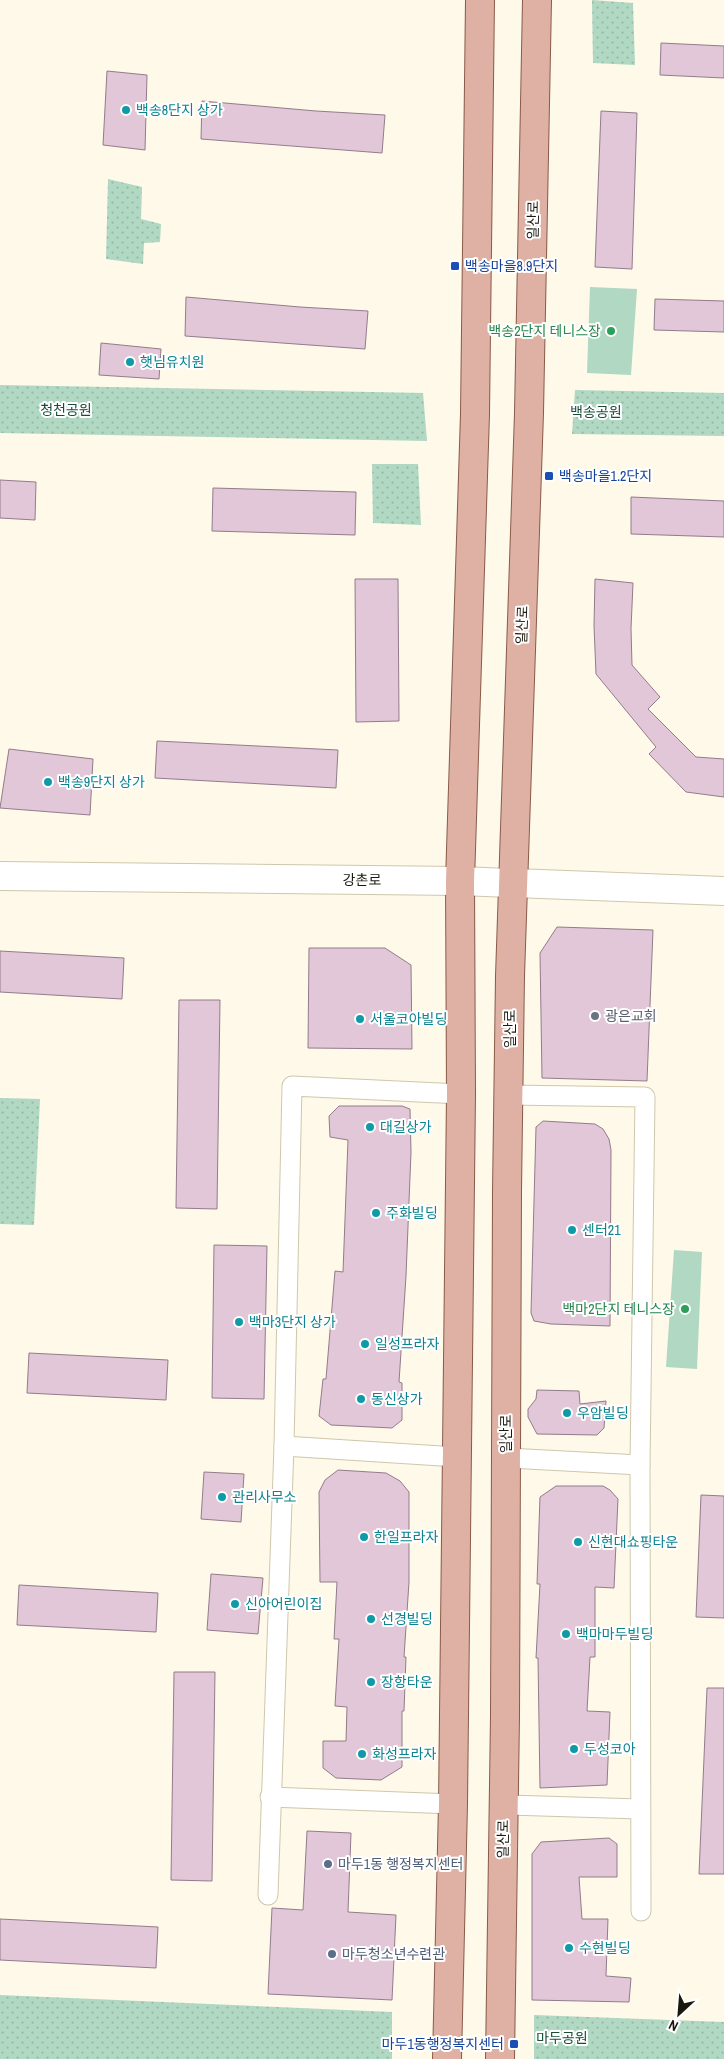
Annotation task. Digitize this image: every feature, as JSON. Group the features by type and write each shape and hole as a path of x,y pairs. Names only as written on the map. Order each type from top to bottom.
{"main road":[{"path":"447,2059 453,1804 457,1457 461,1094 460,881 475,414 480,0"},
{"name":"일산로","path":"500,2059 504,1805 510,976 528,423 536,102 536,0"},
{"name":"강촌로","path":"0,876 460,881 724,891"}],"street":[{"path":"268,1895 284,1446 292,1086 461,1094"},
{"path":"509,1095 645,1097 640,1465 641,1911"},
{"path":"284,1446 457,1457"},
{"path":"506,1458 640,1465"},
{"path":"270,1797 453,1804"},
{"path":"504,1805 640,1809"}],"green space":[{"path":"592,0 633,3 635,65 593,63"},
{"path":"108,179 142,187 141,219 161,224 160,242 144,243 143,264 106,259"},
{"name":"백송2단지 테니스장","path":"590,287 637,289 631,375 587,373"},
{"name":"청천공원","path":"0,385 423,393 427,441 0,433"},
{"name":"백송공원","path":"575,390 724,393 724,436 572,434"},
{"path":"372,464 418,464 421,525 373,523"},
{"path":"0,1098 40,1099 34,1225 0,1224"},
{"name":"백마2단지 테니스장","path":"674,1250 702,1252 697,1369 666,1367"},
{"path":"0,1995 392,2012 392,2059 0,2059"},
{"name":"마두공원","path":"534,2015 724,2022 724,2059 534,2059"}],"building":[{"path":"661,43 724,46 724,78 660,75"},
{"name":"백송8단지 상가","path":"107,71 147,75 145,150 103,145"},
{"path":"202,101 385,115 382,153 201,139"},
{"path":"601,111 637,113 632,269 595,267"},
{"path":"186,297 368,311 365,349 185,336"},
{"path":"655,299 724,301 724,332 654,330"},
{"name":"햇님유치원","path":"101,343 161,349 159,379 99,375"},
{"path":"0,480 36,482 35,520 0,518"},
{"path":"213,488 356,492 355,535 212,531"},
{"path":"631,497 724,501 724,537 631,534"},
{"path":"355,579 398,579 399,721 356,722"},
{"path":"595,579 633,583 632,665 660,697 648,709 696,757 724,759 724,797 686,792 649,754 656,747 596,674"},
{"path":"157,741 338,750 336,788 155,778"},
{"name":"백송9단지 상가","path":"9,749 93,759 90,815 0,808"},
{"name":"광은교회","path":"557,927 653,930 647,1081 542,1078 540,953"},
{"name":"서울코아빌딩","path":"309,948 385,948 411,965 412,1049 308,1048"},
{"path":"0,951 124,958 122,999 0,992"},
{"path":"179,1000 220,1000 217,1209 176,1208"},
{"path":"339,1106 402,1106 410,1109 411,1152 399,1382 402,1383 402,1420 392,1428 331,1425 319,1416 323,1379 326,1379 335,1271 343,1272 348,1140 330,1137 329,1116"},
{"name":"센터21","path":"543,1121 595,1124 603,1129 609,1139 611,1150 610,1326 551,1324 534,1321 531,1313 536,1127"},
{"name":"백마3단지 상가","path":"214,1245 267,1246 264,1399 212,1398"},
{"path":"29,1353 168,1360 166,1400 27,1393"},
{"name":"우암빌딩","path":"537,1390 579,1391 580,1404 606,1401 604,1428 597,1435 537,1434 528,1417 528,1409 536,1399"},
{"path":"338,1470 386,1473 400,1481 409,1492 409,1582 404,1657 406,1657 404,1711 402,1711 402,1767 381,1780 336,1778 323,1768 323,1741 346,1741 347,1707 335,1706 339,1639 334,1639 337,1582 320,1582 319,1492 325,1480"},
{"name":"관리사무소","path":"204,1472 244,1474 241,1522 201,1519"},
{"path":"556,1486 603,1486 610,1490 618,1499 614,1588 595,1587 595,1657 590,1657 587,1711 610,1712 607,1785 540,1788 538,1658 536,1658 540,1584 537,1584 540,1497"},
{"path":"701,1495 724,1496 724,1618 696,1617"},
{"name":"신아어린이집","path":"211,1574 263,1578 258,1634 207,1630"},
{"path":"19,1585 158,1593 156,1632 17,1625"},
{"path":"174,1672 215,1672 212,1881 171,1880"},
{"path":"707,1688 724,1688 724,1874 699,1874"},
{"name":"마두청소년수련관","path":"307,1831 351,1833 348,1912 396,1915 392,2000 268,1994 272,1908 303,1910"},
{"path":"609,1838 617,1844 617,1877 579,1877 582,1919 608,1919 606,1976 631,1978 629,2002 532,2000 532,1854 541,1842"},
{"path":"0,1919 158,1927 156,1968 0,1960"}],"place":[{"name":"백송8단지 상가","path":"126,110"},
{"name":"백송마을8.9단지","path":"455,266"},
{"name":"백송2단지 테니스장","path":"611,331"},
{"name":"햇님유치원","path":"130,362"},
{"name":"백송마을1.2단지","path":"549,476"},
{"name":"백송9단지 상가","path":"48,782"},
{"name":"광은교회","path":"595,1016"},
{"name":"서울코아빌딩","path":"360,1019"},
{"name":"대길상가","path":"370,1127"},
{"name":"주화빌딩","path":"376,1213"},
{"name":"센터21","path":"572,1230"},
{"name":"백마2단지 테니스장","path":"685,1309"},
{"name":"백마3단지 상가","path":"239,1322"},
{"name":"일성프라자","path":"365,1344"},
{"name":"동신상가","path":"361,1399"},
{"name":"우암빌딩","path":"567,1413"},
{"name":"관리사무소","path":"222,1497"},
{"name":"한일프라자","path":"364,1537"},
{"name":"신현대쇼핑타운","path":"578,1542"},
{"name":"신아어린이집","path":"235,1604"},
{"name":"선경빌딩","path":"371,1619"},
{"name":"백마마두빌딩","path":"566,1634"},
{"name":"장항타운","path":"371,1682"},
{"name":"두성코아","path":"574,1749"},
{"name":"화성프라자","path":"362,1754"},
{"name":"마두1동 행정복지센터","path":"328,1864"},
{"name":"수현빌딩","path":"569,1948"},
{"name":"마두청소년수련관","path":"332,1954"},
{"name":"마두1동행정복지센터","path":"514,2044"}]}
